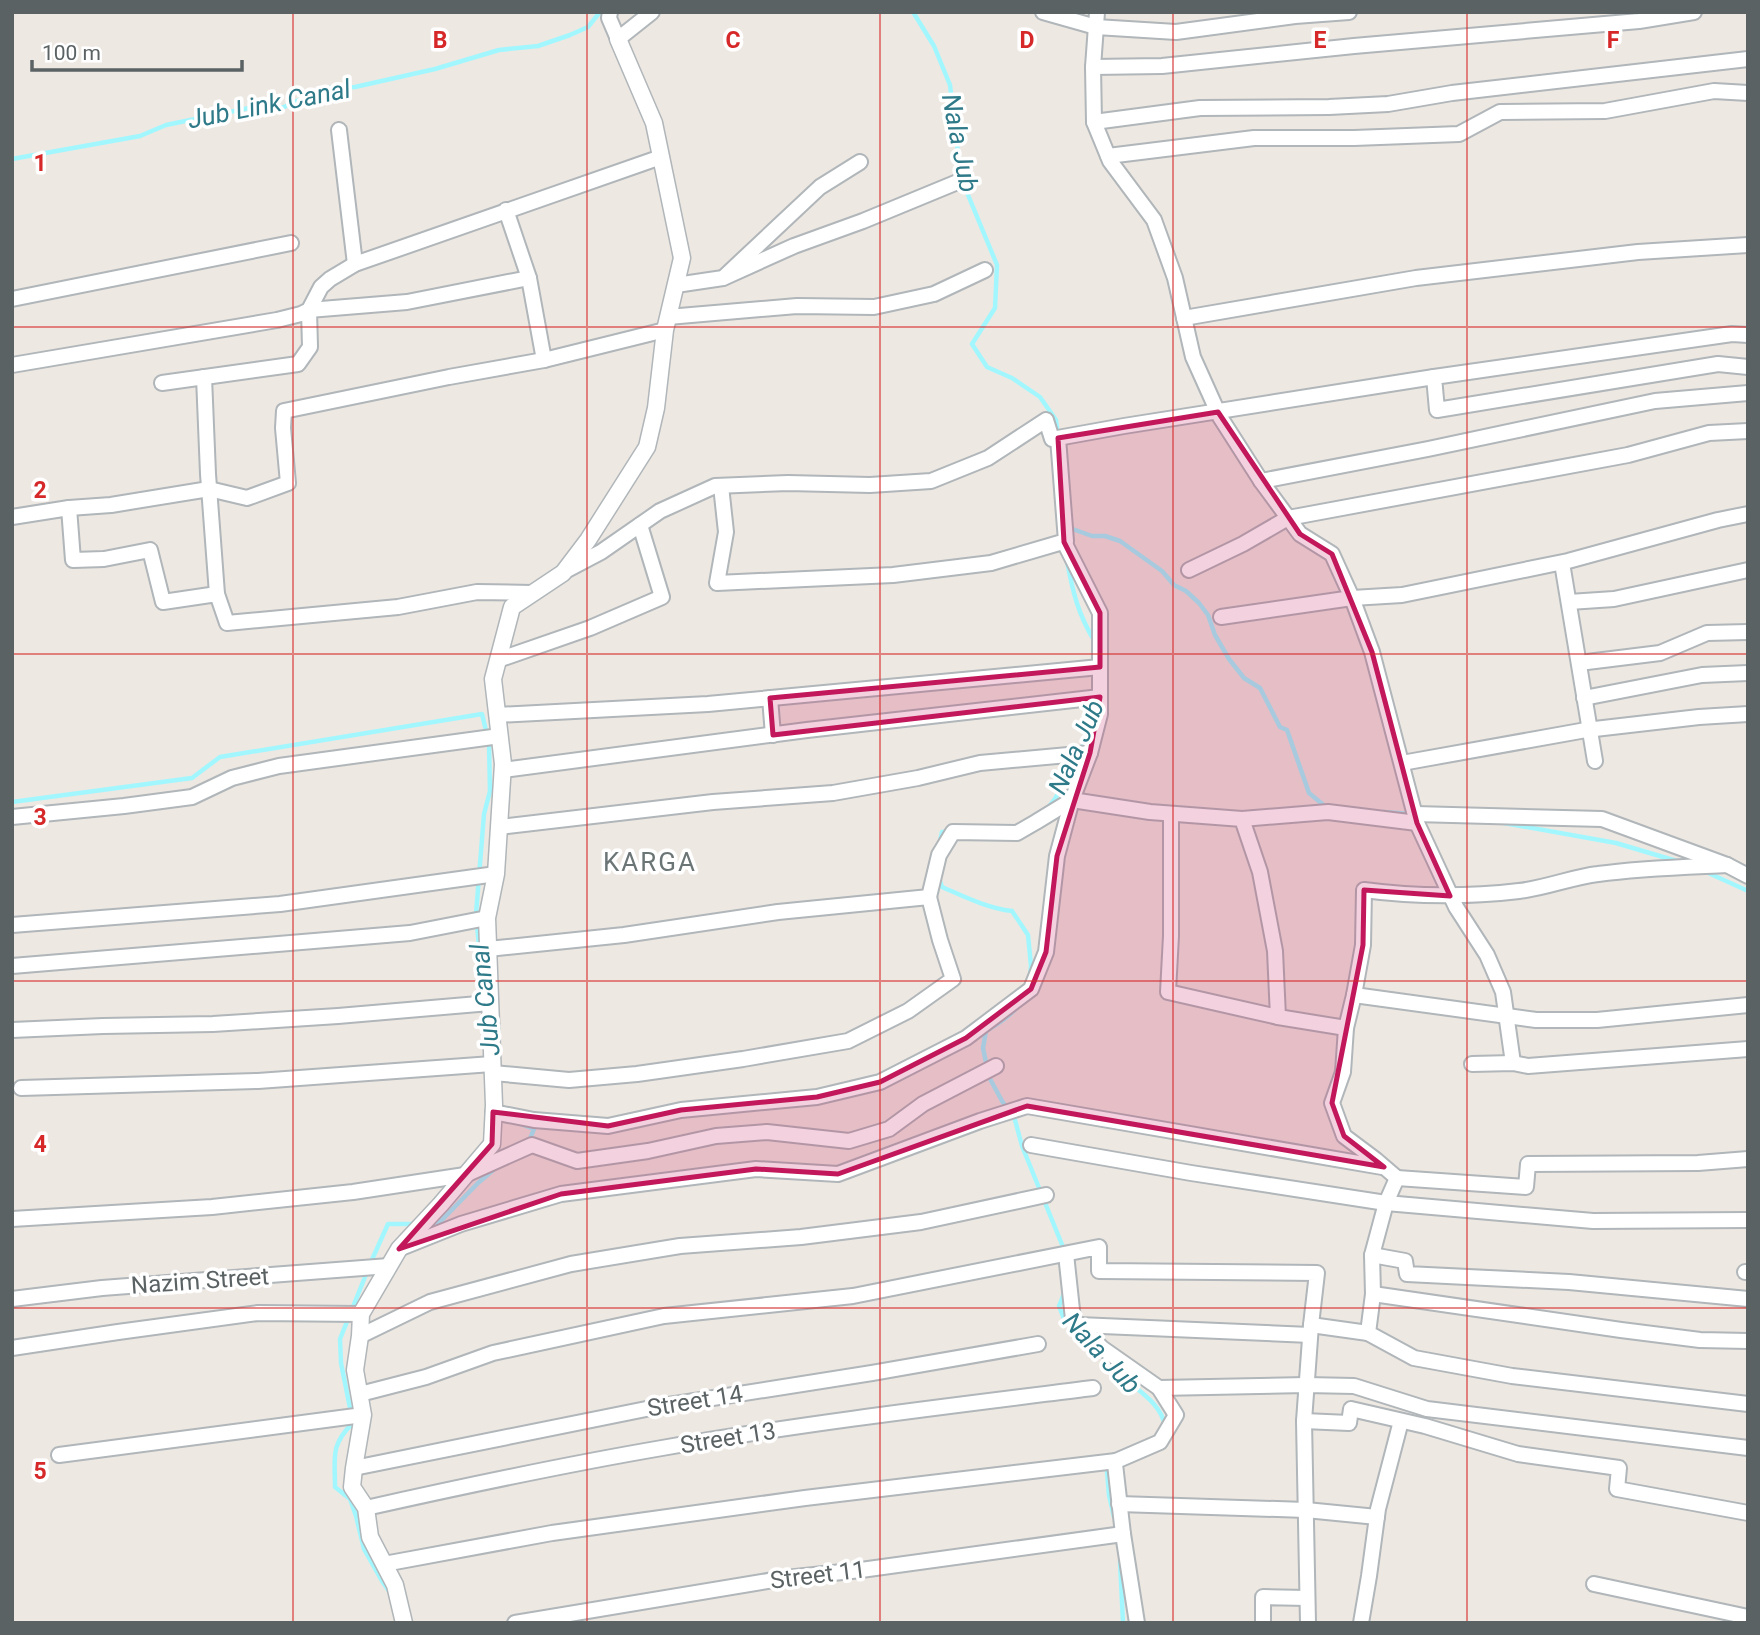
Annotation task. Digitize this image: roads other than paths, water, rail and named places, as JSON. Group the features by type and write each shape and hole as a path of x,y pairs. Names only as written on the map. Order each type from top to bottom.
{"street":[{"path":"563,573 588,540 647,447 656,408 666,323 682,258 654,123 609,18 610,12"},
{"path":"618,39 652,12"},
{"path":"1043,12 1096,27 1176,32 1295,16 1349,12"},
{"path":"1097,12 1093,67 1094,122 1110,161 1154,220 1175,278 1193,357 1218,412 1261,481 1300,534 1332,554 1352,598 1372,652 1416,818 1450,895 1487,955 1503,992 1513,1063"},
{"path":"1093,67 1162,66 1639,21 1694,12"},
{"path":"1094,122 1200,108 1388,104 1452,93 1748,59"},
{"path":"1108,156 1254,138 1459,134 1500,112 1605,111 1714,91 1748,93"},
{"path":"339,130 355,264"},
{"path":"162,383 298,365 310,348 309,310 321,287 355,264 661,157"},
{"path":"723,278 820,187 860,162"},
{"path":"676,285 723,278 794,246 960,181"},
{"path":"506,210 529,278 544,360"},
{"path":"12,299 291,243"},
{"path":"1184,318 1416,278 1638,253 1748,245"},
{"path":"12,517 209,489 247,498 288,483 284,411 544,360 666,323 797,306 874,307 934,294 985,270"},
{"path":"12,365 278,320 309,310 407,302 529,278"},
{"path":"404,1623 395,1585 370,1537 366,1508 352,1487 363,1415 355,1370 361,1314 398,1249 492,1144 494,1112 487,918 496,874 503,770 493,679 512,607 660,512 715,486 788,483 870,485 930,481 988,458 1046,420 1052,439 1434,377 1732,334 1748,335"},
{"path":"1434,377 1437,410 1718,364 1748,366"},
{"path":"204,377 217,593 227,623 398,607 477,592 532,593"},
{"path":"1261,481 1655,401 1748,393"},
{"path":"1189,570 1288,517 1628,455 1709,433 1748,431"},
{"path":"494,1112 534,1120 608,1126 681,1110 817,1097 880,1082 966,1038 1031,989 1046,952 1057,856 1100,715 1100,613 1064,542 1066,534 1058,438"},
{"path":"721,486 726,532 718,583 905,574 991,563 1064,542"},
{"path":"69,508 73,560 104,559 150,550 163,603 217,593"},
{"path":"1220,617 1352,598 1402,595 1562,563 1748,514"},
{"path":"498,660 590,628 662,597 640,525"},
{"path":"1562,563 1595,761"},
{"path":"1569,601 1614,599 1748,570"},
{"path":"1579,663 1660,653 1707,633 1748,632"},
{"path":"497,715 708,704 1100,667"},
{"path":"1584,698 1702,675 1748,673"},
{"path":"503,770 1100,697"},
{"path":"770,698 773,735"},
{"path":"1402,763 1590,729 1748,714"},
{"path":"12,817 192,797 232,778 279,766 500,736"},
{"path":"499,827 713,802 833,793 918,778 980,763 1090,753"},
{"path":"21,1088 258,1081 492,1069 569,1080 743,1059 848,1041 908,1011 953,979 929,897 939,855 953,832 1017,833 1072,800 1150,812 1242,819 1328,812 1416,818 1602,819 1727,865 1748,876"},
{"path":"1171,814 1168,992 1278,1017 1346,1028"},
{"path":"1242,819 1260,872 1275,951 1278,1017"},
{"path":"1727,865 1596,874 1522,891 1405,895 1364,890 1363,945 1346,1028 1343,1072 1332,1103 1343,1136 1397,1178 1526,1187 1528,1164 1698,1163 1748,1158"},
{"path":"12,925 280,904 496,874"},
{"path":"488,949 624,934 778,912 929,897"},
{"path":"12,966 410,933 487,918"},
{"path":"1354,995 1536,1020 1597,1020 1748,1005"},
{"path":"12,1030 214,1024 490,1003"},
{"path":"1472,1064 1513,1063 1528,1066 1748,1049"},
{"path":"12,1219 225,1206 353,1192 465,1175 532,1145 577,1160 648,1151 716,1136 767,1132 849,1141 889,1129 923,1104 996,1066"},
{"path":"398,1249 461,1224 561,1194 756,1169 838,1174 1027,1106 1384,1167"},
{"path":"1031,1144 1191,1173 1386,1203 1593,1221 1748,1220"},
{"path":"1368,1332 1373,1294 1372,1255 1386,1203 1397,1178"},
{"path":"360,1336 430,1302 571,1264 680,1246 801,1237 922,1222 1046,1195"},
{"path":"360,1394 426,1377 494,1353 664,1316 853,1296 1099,1247 1099,1271 1317,1273 1304,1421 1308,1623"},
{"path":"384,1564 552,1533 805,1498 1116,1461 1160,1442 1176,1415 1159,1388 1102,1348 1073,1319 1066,1254"},
{"path":"1372,1255 1405,1261 1407,1273 1569,1282 1748,1299"},
{"name":"Nazim Street","path":"12,1299 103,1288 389,1266"},
{"path":"1373,1294 1621,1330 1700,1340 1748,1342"},
{"path":"12,1348 258,1313 361,1314"},
{"path":"1079,1325 1368,1332 1414,1358 1512,1376 1748,1404"},
{"name":"Street 14","path":"354,1468 656,1407 859,1376 1038,1344"},
{"path":"1159,1388 1354,1386 1427,1409 1748,1448"},
{"name":"Street 13","path":"366,1508 663,1448 847,1419 1093,1388"},
{"path":"1304,1421 1349,1423 1351,1409 1401,1420 1518,1454 1619,1468 1616,1489 1748,1513"},
{"path":"59,1455 363,1415"},
{"path":"1361,1623 1377,1517 1401,1420"},
{"path":"1116,1461 1119,1504 1137,1623"},
{"path":"1119,1504 1306,1510 1377,1517"},
{"name":"Street 11","path":"515,1623 786,1577 861,1570 1123,1534"},
{"path":"1594,1584 1748,1617"},
{"path":"1263,1623 1264,1597 1307,1598"}],"waterway":[{"name":"Jub Link Canal","path":"12,159 140,136 166,125 249,108 284,107 324,88 355,87 435,69 499,50 538,46 588,27 600,12"},
{"name":"Nala Jub","path":"913,12 934,46 950,85 961,178 997,265 995,308 972,344 987,367 1012,378 1040,397 1056,420 1058,435"},
{"path":"1067,527 1092,536 1105,536 1120,541 1162,571 1174,585 1186,591 1199,603 1208,615 1215,635 1229,659 1244,678 1260,688 1280,727 1287,730 1309,793 1326,807"},
{"name":"Nala Jub","path":"1067,561 1077,603 1095,642"},
{"name":"Jub Canal","path":"12,802 192,778 220,757 482,714 489,743 490,791 484,814 476,914 481,968"},
{"name":"Nala Jub","path":"1047,809 1055,799 1089,731"},
{"path":"1383,812 1412,814"},
{"path":"1504,823 1616,843 1680,862"},
{"name":"Nala Jub","path":"939,846 942,832 950,831"},
{"path":"1704,871 1748,891"},
{"name":"Nala Jub","path":"939,878 942,887 985,905 1012,911 1028,935 1030,977"},
{"name":"Nala Jub","path":"1020,1004 1000,1023 986,1031 983,1048 989,1077 1015,1120 1022,1146 1065,1252"},
{"name":"Jub Canal","path":"518,1123 534,1129 529,1141"},
{"name":"Jub Canal","path":"432,1223 440,1222 498,1166"},
{"name":"Jub Canal","path":"370,1264 388,1224 416,1224"},
{"name":"Jub Canal","path":"367,1272 340,1339 341,1363 353,1423 340,1438 335,1452 335,1487 350,1499 364,1549 391,1594"},
{"name":"Nala Jub","path":"1065,1291 1059,1306 1064,1319 1071,1326"},
{"name":"Nala Jub","path":"1102,1356 1154,1404 1165,1426"},
{"name":"Nala Jub","path":"1113,1468 1107,1471 1114,1517"},
{"name":"Nala Jub","path":"1120,1561 1123,1623"}],"district":[{"name":"KARGA","path":"650,862"}]}
